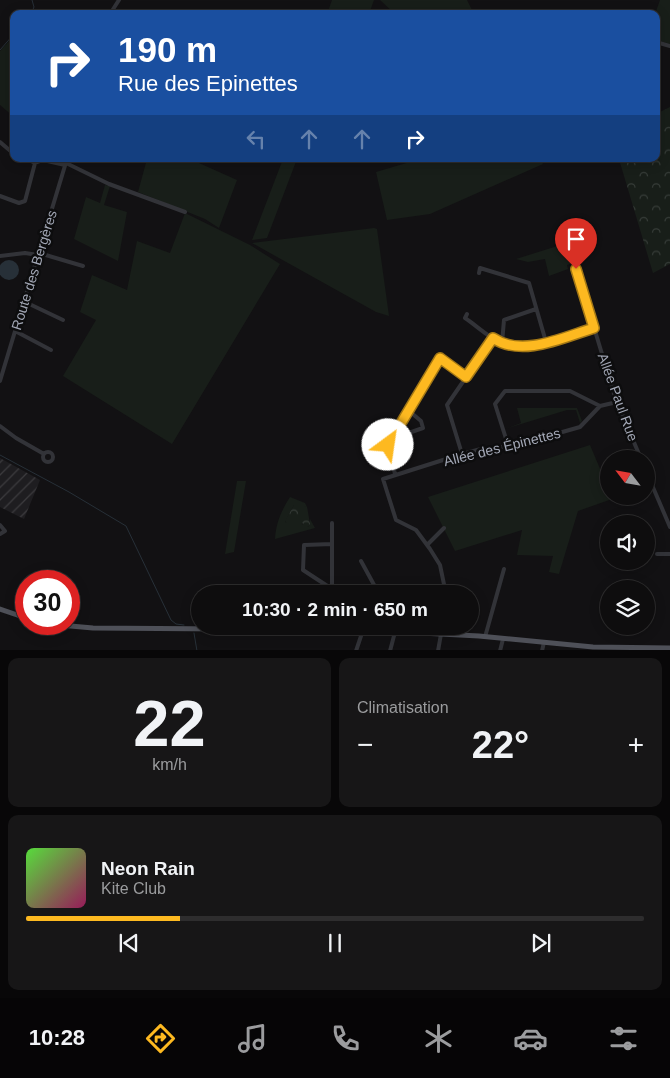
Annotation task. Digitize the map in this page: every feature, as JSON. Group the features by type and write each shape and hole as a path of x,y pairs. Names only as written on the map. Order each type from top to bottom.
{"main road":[{"path":"0,608 15,614"},
{"path":"80,627 191,628"},
{"path":"465,635 632,649 670,648"}],"street":[{"path":"0,142 10,151"},
{"path":"66,162 109,184 185,212"},
{"name":"Route des Bergères","path":"0,381 2,365 15,330 66,162"},
{"path":"0,196 20,203 24,201 35,163"},
{"name":"Allée Paul Rue","path":"570,248 617,402 637,450"},
{"path":"0,256 25,253 38,254 83,266"},
{"path":"479,273 480,268 529,283 546,342"},
{"path":"24,301 63,320"},
{"path":"502,344 504,320 536,309"},
{"path":"467,314 465,318 502,344 537,346 594,328"},
{"path":"15,330 51,350"},
{"path":"462,454 447,405 493,338"},
{"path":"444,585 440,565 416,530 396,520 383,479 395,474 388,445 440,358 466,377"},
{"path":"508,445 495,404 506,391 570,391 600,406 617,402"},
{"name":"Allée des Épinettes","path":"395,474 481,449 490,451 508,445 513,446 580,427 600,406"},
{"path":"391,439 423,428 421,421 408,410"},
{"path":"0,426 16,438 44,454 51,454 52,461"},
{"path":"44,454 43,459 45,462 52,461 58,464"},
{"path":"655,492 670,527"},
{"path":"332,523 332,585"},
{"path":"0,525 5,531 0,534"},
{"path":"427,545 444,528"},
{"path":"326,585 303,570 304,545 332,544"},
{"path":"657,554 670,554"},
{"path":"361,561 374,585"},
{"path":"486,637 504,569"},
{"path":"356,650 361,635"},
{"path":"390,650 395,635"},
{"path":"438,650 441,635"},
{"path":"500,650 504,638"},
{"path":"542,650 544,642"}],"shaded area":[{"path":"9,260 16,263 19,270 16,277 9,280 2,277 -1,270 2,263"},
{"path":"0,458 40,480 24,519 0,507"}],"green space":[{"path":"332,0 374,0 370,10 328,10"},
{"path":"380,0 467,0 472,10 391,10"},
{"path":"660,0 670,0 670,44 660,41 660,10 656,10"},
{"path":"10,41 10,114 0,105 0,51"},
{"path":"670,107 670,264 653,273 620,162 660,162 660,112"},
{"path":"146,162 197,162 237,180 219,228 205,219 138,192"},
{"path":"282,162 296,162 267,238 252,240"},
{"path":"410,162 542,162 543,164 430,214 387,220 376,172"},
{"path":"105,185 110,186 104,205 127,212 118,261 74,239 86,197 100,203"},
{"path":"185,213 250,245 280,264 172,444 63,376 96,320 80,312 92,275 127,290 137,241 170,253"},
{"path":"377,229 389,316 376,312 252,243"},
{"path":"567,243 573,263 567,265 568,269 549,276 545,259 528,262 516,259"},
{"path":"517,408 577,408 582,421 580,423 576,410 567,410 505,429 521,423"},
{"path":"590,445 600,469 600,503 578,511 559,574 549,572 553,556 517,555 522,530 455,551 428,497"},
{"path":"237,481 246,481 234,552 225,554"},
{"path":"290,497 305,503 307,507 294,505 285,522 301,525 305,523 308,527 310,519 315,528 275,539 276,528"},
{"path":"298,504 307,507 310,524 308,527 302,523 301,529 296,532 285,521 294,505"}],"waterway":[{"path":"32,0 33,10"},
{"path":"0,50 10,39"},
{"path":"0,455 69,492 126,526 171,620 176,624 184,625"},
{"path":"194,635 197,650"}],"route":[{"path":"388,445 440,358 466,377 493,338 509,346 537,346 594,328 576,269"}]}
